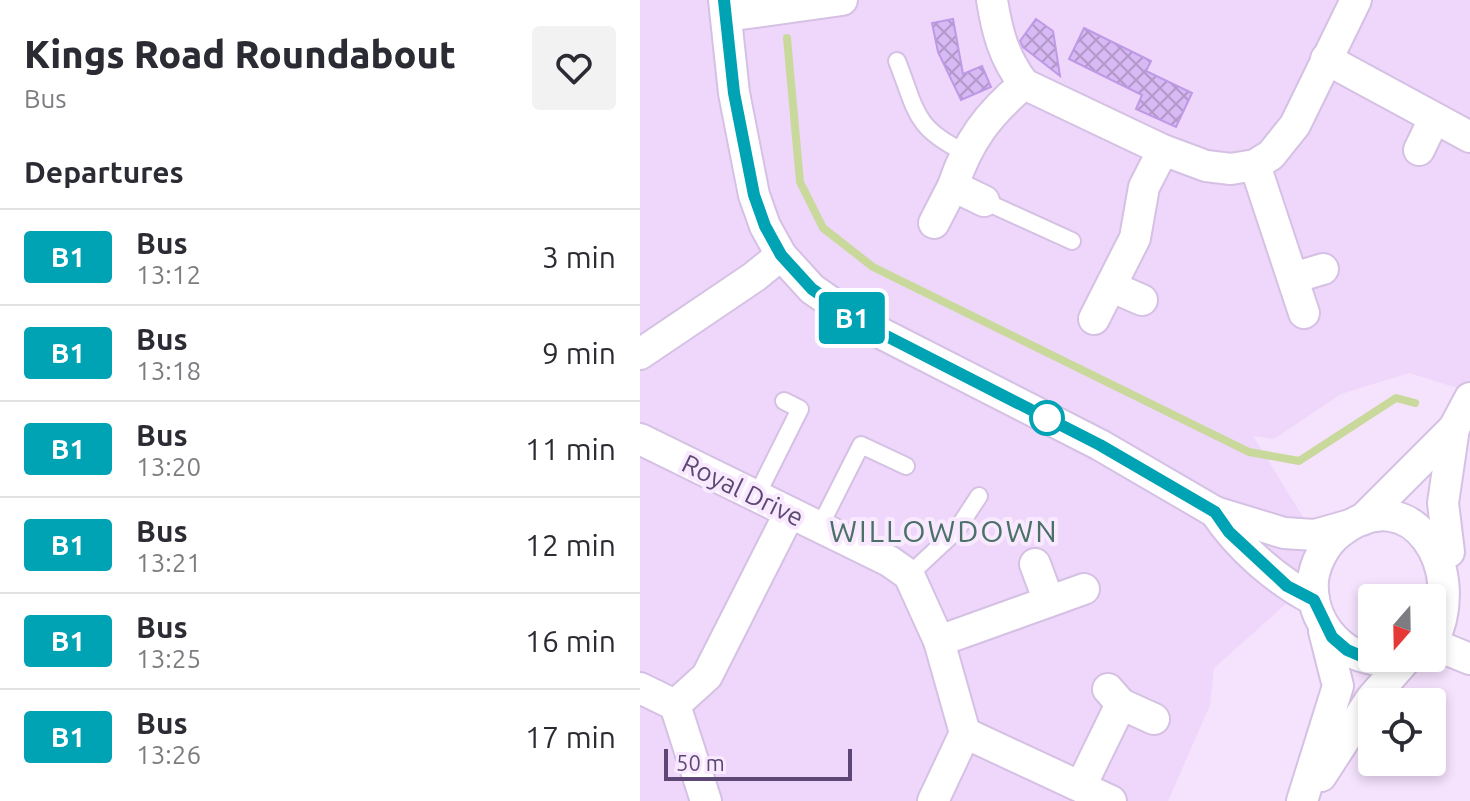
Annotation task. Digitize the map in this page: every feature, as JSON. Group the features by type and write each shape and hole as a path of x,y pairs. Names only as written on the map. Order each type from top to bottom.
{"street":[{"path":"842,0 725,8 734,93 754,195 765,226 781,255 812,289 848,315 1100,445 1215,512 1284,533 1315,535 1383,516 1405,519 1425,527 1449,552"},
{"path":"992,0 997,31 1009,64 1024,84 1163,150 1206,166 1231,169 1255,165 1286,140 1356,0"},
{"path":"1326,59 1470,137"},
{"path":"934,223 953,186 964,152 994,109 1024,84"},
{"path":"1419,150 1434,119"},
{"path":"1094,319 1135,238 1144,187 1163,150"},
{"path":"1255,165 1304,313"},
{"path":"953,186 984,201"},
{"path":"640,354 754,277 781,255"},
{"path":"1293,278 1323,269"},
{"path":"1112,287 1142,300"},
{"path":"1304,801 1338,686 1317,610 1313,578 1320,557 1332,539 1356,522 1454,428 1470,398"},
{"path":"1446,628 1464,591 1449,552 1443,503 1454,428"},
{"name":"Royal Drive","path":"640,439 909,575"},
{"path":"1215,512 1229,532 1317,610 1332,637 1347,650 1358,654"},
{"path":"675,705 707,676 789,514"},
{"path":"1035,564 1048,599"},
{"path":"909,575 939,641 965,733 933,801"},
{"path":"939,641 1048,599 1084,589"},
{"path":"1446,650 1470,659"},
{"path":"1304,801 1371,699 1394,672"},
{"path":"640,688 675,705 706,801"},
{"path":"1081,786 1114,696 1154,719"},
{"path":"965,733 1111,801"}],"lane":[{"path":"897,61 920,119 932,136 964,152"},
{"path":"984,201 1072,241"},
{"path":"756,497 800,409 784,401"},
{"path":"819,528 861,445 906,466"},
{"path":"909,575 956,531 979,496"}],"shaded area":[{"path":"640,0 1470,0 1470,392 1409,373 1341,394 1274,439 1253,436 1314,535 1298,593 1214,668 1210,705 1168,801 640,801"}],"building":[{"path":"953,19 963,74 982,66 991,87 961,100 938,52 932,23"},
{"path":"1036,19 1053,31 1060,76 1023,47 1020,41"},
{"path":"1084,28 1151,61 1146,71 1192,93 1176,127 1136,109 1142,95 1069,59"}],"waterway":[{"path":"787,38 800,182 823,228 873,267 1249,452 1299,461 1396,398 1415,403"}],"bus line":[{"name":"B1","path":"724,0 734,93 754,195 765,226 781,255 812,289 835,308 861,323 1100,445 1215,512 1229,532 1287,586 1314,600 1320,620 1332,637 1358,655"}],"district":[{"name":"WILLOWDOWN","path":"944,531"}]}
